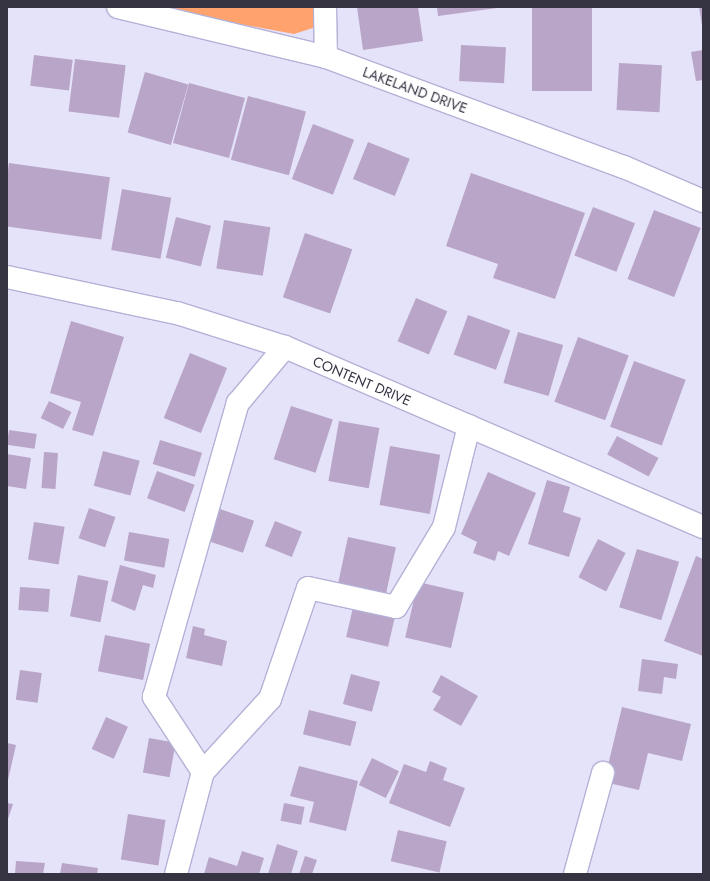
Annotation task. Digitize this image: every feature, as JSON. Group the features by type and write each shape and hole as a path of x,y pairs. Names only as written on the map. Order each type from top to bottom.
{"street":[{"name":"LAKELAND DRIVE","path":"118,7 326,57 624,167 703,201"},
{"path":"325,7 326,57"},
{"name":"CONTENT DRIVE","path":"7,277 176,312 284,347 703,527"},
{"path":"203,772 154,697 238,402 284,347"},
{"path":"176,874 203,772 270,699 308,588 396,607 444,527 469,426"},
{"path":"574,874 603,773"}],"shaded area":[{"path":"149,7 314,7 313,28 294,34"}],"building":[{"path":"357,7 418,7 423,41 363,50"},
{"path":"437,7 497,7 497,8 438,16"},
{"path":"532,7 592,7 592,91 532,91"},
{"path":"699,7 703,7 703,25 702,25"},
{"path":"461,45 506,47 504,83 459,81"},
{"path":"703,50 703,80 696,81 691,52"},
{"path":"34,55 73,60 69,91 30,86"},
{"path":"75,59 126,65 119,118 69,112"},
{"path":"619,63 662,65 659,112 617,110"},
{"path":"145,72 188,84 171,145 128,133"},
{"path":"189,83 245,98 229,158 173,143"},
{"path":"248,96 306,112 289,175 231,160"},
{"path":"313,124 354,140 333,195 292,179"},
{"path":"368,142 410,159 395,196 353,179"},
{"path":"9,163 110,177 101,240 7,226 7,177"},
{"path":"471,173 585,213 555,299 493,278 498,264 446,246"},
{"path":"122,189 171,198 160,259 111,250"},
{"path":"593,207 635,223 616,272 574,256"},
{"path":"654,210 701,228 674,297 627,279"},
{"path":"176,217 211,226 201,266 166,258"},
{"path":"224,220 270,227 263,276 216,268"},
{"path":"305,233 352,249 330,314 283,297"},
{"path":"416,298 447,311 429,355 398,341"},
{"path":"468,315 510,330 496,370 454,354"},
{"path":"71,321 124,337 93,436 72,430 81,402 50,393"},
{"path":"518,332 563,345 549,396 503,383"},
{"path":"578,337 629,355 605,420 554,402"},
{"path":"190,353 227,368 201,433 164,418"},
{"path":"634,361 686,380 662,446 610,427"},
{"path":"49,401 71,412 63,429 41,418"},
{"path":"291,406 333,420 316,473 274,459"},
{"path":"339,421 379,428 369,488 328,481"},
{"path":"9,430 37,434 35,449 7,445"},
{"path":"617,436 658,458 649,477 607,455"},
{"path":"160,440 202,453 195,477 153,464"},
{"path":"390,446 440,455 430,514 380,505"},
{"path":"103,451 140,461 130,496 94,486"},
{"path":"44,452 58,453 55,489 41,488"},
{"path":"7,454 31,458 26,489 7,486"},
{"path":"157,471 195,485 185,512 147,498"},
{"path":"488,472 536,493 509,556 498,551 495,561 473,553 477,542 461,534"},
{"path":"547,480 570,487 563,512 581,518 569,557 528,544"},
{"path":"89,508 115,517 105,547 79,538"},
{"path":"220,509 254,521 243,553 209,541"},
{"path":"275,521 302,532 292,557 265,546"},
{"path":"34,522 65,527 59,564 28,560"},
{"path":"129,532 169,539 164,568 124,561"},
{"path":"348,537 396,547 385,599 337,589"},
{"path":"598,539 626,553 606,591 578,577"},
{"path":"637,549 679,562 661,620 619,607"},
{"path":"696,556 703,559 703,656 664,641"},
{"path":"120,565 156,575 153,588 143,585 135,611 111,601"},
{"path":"78,575 108,581 100,622 70,616"},
{"path":"418,582 464,593 451,648 405,638"},
{"path":"20,587 50,589 48,612 18,610"},
{"path":"354,603 396,613 388,647 346,637"},
{"path":"193,626 205,629 204,635 227,641 222,666 186,658"},
{"path":"105,635 150,644 143,680 98,671"},
{"path":"642,659 678,664 676,679 664,677 662,694 638,691"},
{"path":"20,670 42,673 38,703 16,700"},
{"path":"351,674 380,682 372,712 343,704"},
{"path":"441,675 478,696 461,726 433,710 441,697 432,692"},
{"path":"622,707 691,724 682,761 648,753 639,790 604,782"},
{"path":"309,710 357,722 350,746 303,734"},
{"path":"106,717 128,727 114,759 92,749"},
{"path":"149,738 176,743 170,777 143,772"},
{"path":"7,743 16,745 8,780 7,780"},
{"path":"372,758 399,771 386,798 359,785"},
{"path":"430,761 447,768 443,780 465,788 450,827 389,803 404,764 426,772"},
{"path":"299,766 358,781 346,831 309,822 314,802 290,796"},
{"path":"7,803 13,804 7,822"},
{"path":"284,803 305,807 301,825 281,821"},
{"path":"128,814 166,820 158,865 121,859"},
{"path":"398,830 447,841 440,872 391,861"},
{"path":"277,844 298,851 291,874 268,874"},
{"path":"242,851 264,858 259,874 204,874 209,857 237,866"},
{"path":"305,856 317,860 312,874 299,874"},
{"path":"16,861 45,863 43,874 15,874"},
{"path":"62,863 98,868 97,874 60,874"}]}
